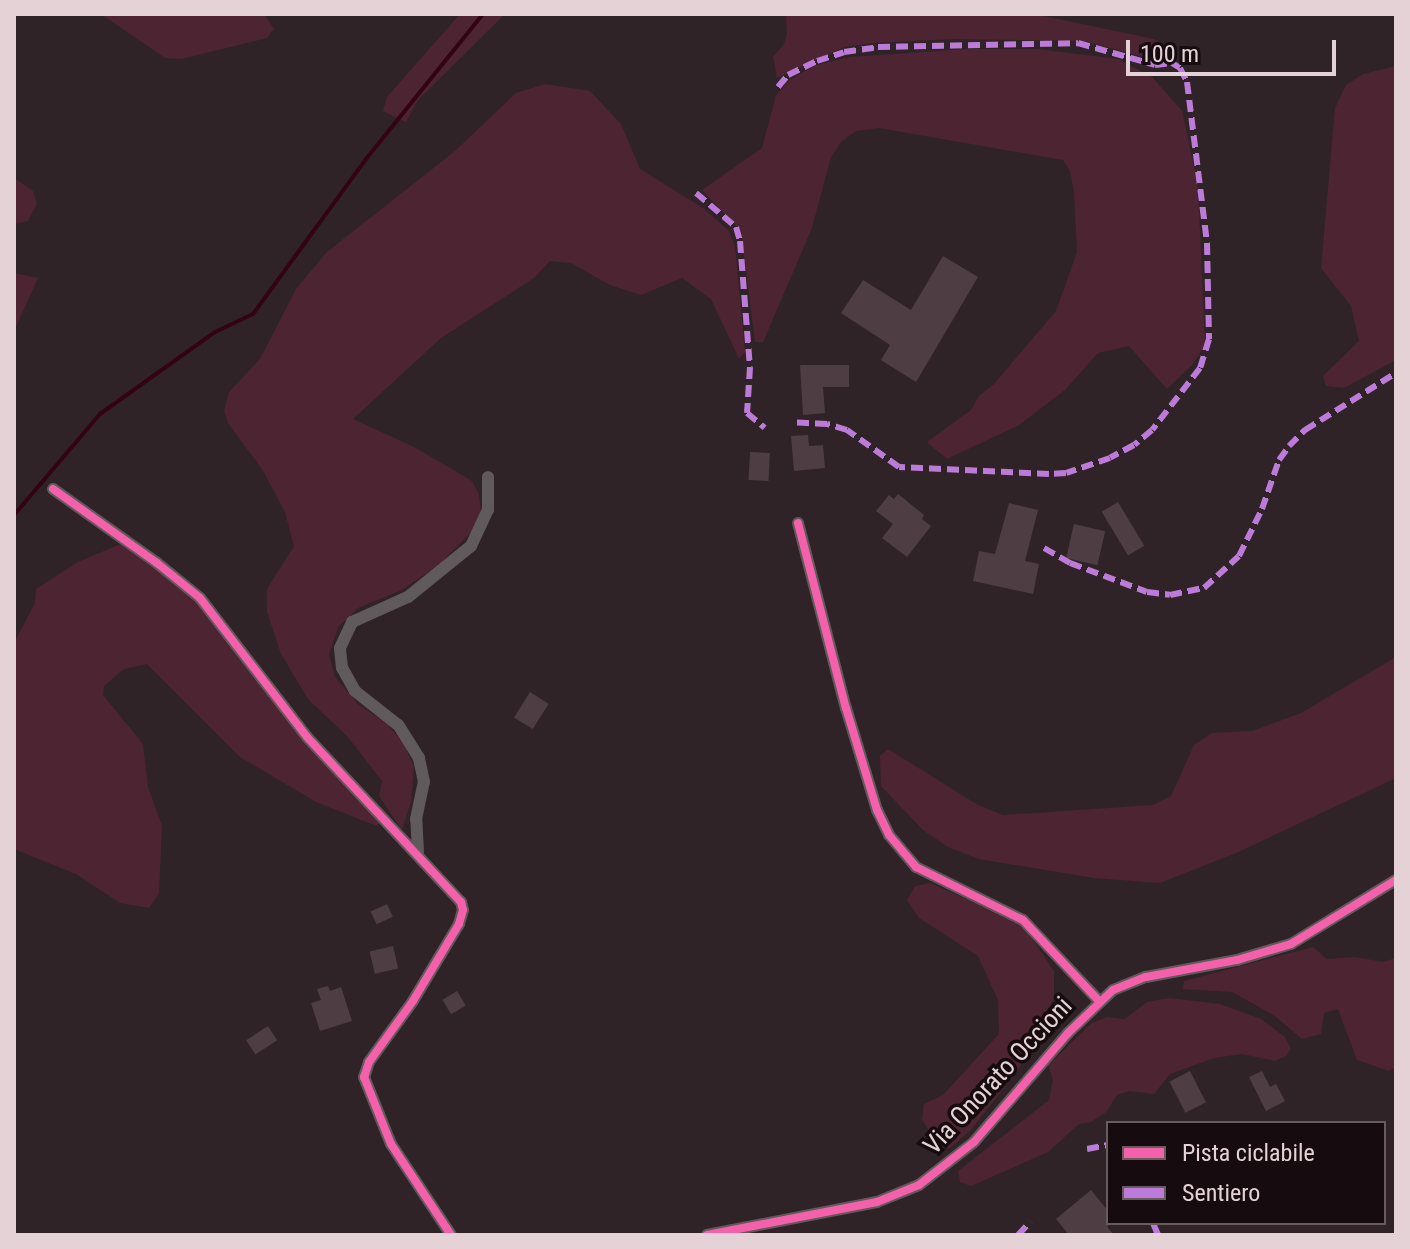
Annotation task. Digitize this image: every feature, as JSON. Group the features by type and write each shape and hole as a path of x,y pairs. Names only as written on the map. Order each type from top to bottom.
{"street":[{"path":"419,855 416,819 424,782 419,758 398,725 355,691 342,668 340,648 352,622 408,597 471,546 488,510 488,477"},
{"path":"53,489 157,563 200,598 299,727 461,902 462,917 413,1001 369,1062 364,1077 391,1144 451,1235"},
{"path":"798,523 850,722 877,810 889,835 916,867 1023,920 1098,1000"},
{"name":"Via Onorato Occioni","path":"707,1235 877,1202 934,1176 979,1137 1098,1000 1113,990 1146,977 1237,960 1291,944 1396,880"}],"shaded area":[{"path":"101,14 264,14 274,29 267,38 181,59 165,58"},
{"path":"460,14 505,14 418,100 406,122 383,111 387,97"},
{"path":"786,14 1039,15 1154,39 1172,50 1171,59 1152,59 1084,41 953,39 874,43 844,47 777,78 773,57 784,44"},
{"path":"967,49 1038,49 1118,59 1152,77 1182,111 1198,185 1205,345 1192,365 1167,389 1129,346 1098,353 1065,390 1019,425 947,459 927,442 971,410 979,396 994,384 1056,311 1077,252 1074,192 1070,171 1063,160 879,128 856,131 841,142 831,157 812,228 763,342 755,342 741,231 702,190 762,148 776,95 791,79 816,65 849,57"},
{"path":"1396,66 1396,360 1344,388 1326,386 1323,376 1359,341 1351,306 1321,268 1335,108 1346,85 1363,74"},
{"path":"545,84 590,91 621,124 640,169 703,208 728,230 735,245 745,352 739,359 711,299 682,278 641,295 610,285 571,263 550,261 534,278 441,338 353,419 416,448 472,481 479,494 481,512 473,530 440,564 402,590 358,608 338,627 329,655 335,677 358,704 387,724 402,741 414,766 411,802 402,830 379,796 382,781 347,736 308,699 281,654 267,612 267,589 294,546 285,512 262,469 228,423 224,410 229,392 260,359 296,289 327,252 455,151 516,93"},
{"path":"14,178 33,191 37,204 28,221 14,224"},
{"path":"14,273 38,278 14,331"},
{"path":"123,543 180,587 210,616 382,820 377,826 316,802 240,757 147,664 124,669 104,686 103,695 143,744 148,787 162,826 159,893 149,908 120,903 76,874 14,849 14,643 35,603 36,589 78,562"},
{"path":"1396,657 1396,778 1236,853 1160,883 1094,878 979,859 948,847 923,830 881,786 880,756 888,749 978,805 1003,815 1153,805 1171,796 1194,745 1212,733 1252,731 1301,713"},
{"path":"930,883 1011,918 1029,934 1054,971 1054,998 1017,1072 970,1131 950,1148 941,1149 922,1120 924,1104 943,1095 999,1034 998,1000 978,956 919,918 907,900 915,886"},
{"path":"1313,947 1327,959 1355,957 1383,962 1396,958 1396,1067 1389,1071 1357,1060 1338,1009 1324,1013 1321,1034 1302,1039 1275,1016 1232,992 1183,989 1184,981"},
{"path":"1169,998 1220,1004 1261,1019 1285,1037 1291,1049 1286,1056 1275,1061 1242,1054 1214,1058 1170,1074 1154,1094 1129,1091 1117,1095 1106,1112 1091,1122 1079,1124 1048,1152 971,1186 960,1182 958,1171 1049,1100 1053,1080 1048,1065 1092,1023 1107,1017 1125,1019 1147,1002"}],"building":[{"path":"943,256 978,277 916,382 881,360 890,345 841,313 863,280 911,310"},
{"path":"800,365 849,365 849,387 823,387 825,413 803,415"},
{"path":"808,435 809,446 823,445 825,468 794,471 791,436"},
{"path":"750,452 770,453 769,481 749,480"},
{"path":"898,494 924,515 922,519 931,526 907,557 882,538 893,524 876,511 889,495 894,499"},
{"path":"1118,502 1144,546 1128,556 1102,512"},
{"path":"1009,503 1038,510 1025,561 1039,564 1033,594 973,581 979,551 995,554"},
{"path":"1074,524 1105,531 1097,565 1066,558"},
{"path":"530,692 549,704 533,729 514,717"},
{"path":"387,904 393,917 377,924 371,912"},
{"path":"393,946 398,968 375,974 370,951"},
{"path":"328,986 330,991 341,987 352,1021 320,1031 311,1003 321,1000 317,989"},
{"path":"457,991 466,1006 451,1014 442,1000"},
{"path":"268,1026 277,1040 255,1054 246,1040"},
{"path":"1190,1071 1206,1102 1185,1113 1170,1081"},
{"path":"1262,1071 1270,1087 1276,1084 1285,1101 1266,1111 1249,1077"},
{"path":"1091,1190 1106,1209 1106,1225 1114,1235 1069,1235 1056,1219"}],"waterway":[{"path":"14,515 100,414 215,332 253,314 366,159 483,14"}],"marked path":[{"path":"778,87 788,75 817,61 844,52 878,47 1078,43 1155,65 1172,63 1180,68 1187,82 1207,243 1209,339 1200,368 1152,430 1134,445 1110,458 1066,473 1049,474 899,467 847,430 827,424 792,422"},
{"path":"696,193 736,227 740,241 750,367 747,413 765,428"},
{"path":"1044,548 1070,563 1147,592 1170,595 1204,588 1239,556 1262,509 1279,460 1289,446 1305,430 1396,373"},
{"path":"1087,1149 1106,1145"},
{"path":"1018,1235 1030,1222"},
{"path":"1154,1225 1158,1235"}],"cycle path":[{"path":"53,489 157,563 200,598 307,737 461,902 463,910 459,924 413,1001 369,1062 364,1077 391,1144 451,1235"},
{"path":"798,523 846,708 877,810 889,835 916,867 1023,920 1098,1000"},
{"path":"707,1235 877,1202 919,1185 974,1142 1068,1033 1113,990 1146,977 1237,960 1291,944 1396,880"}]}
